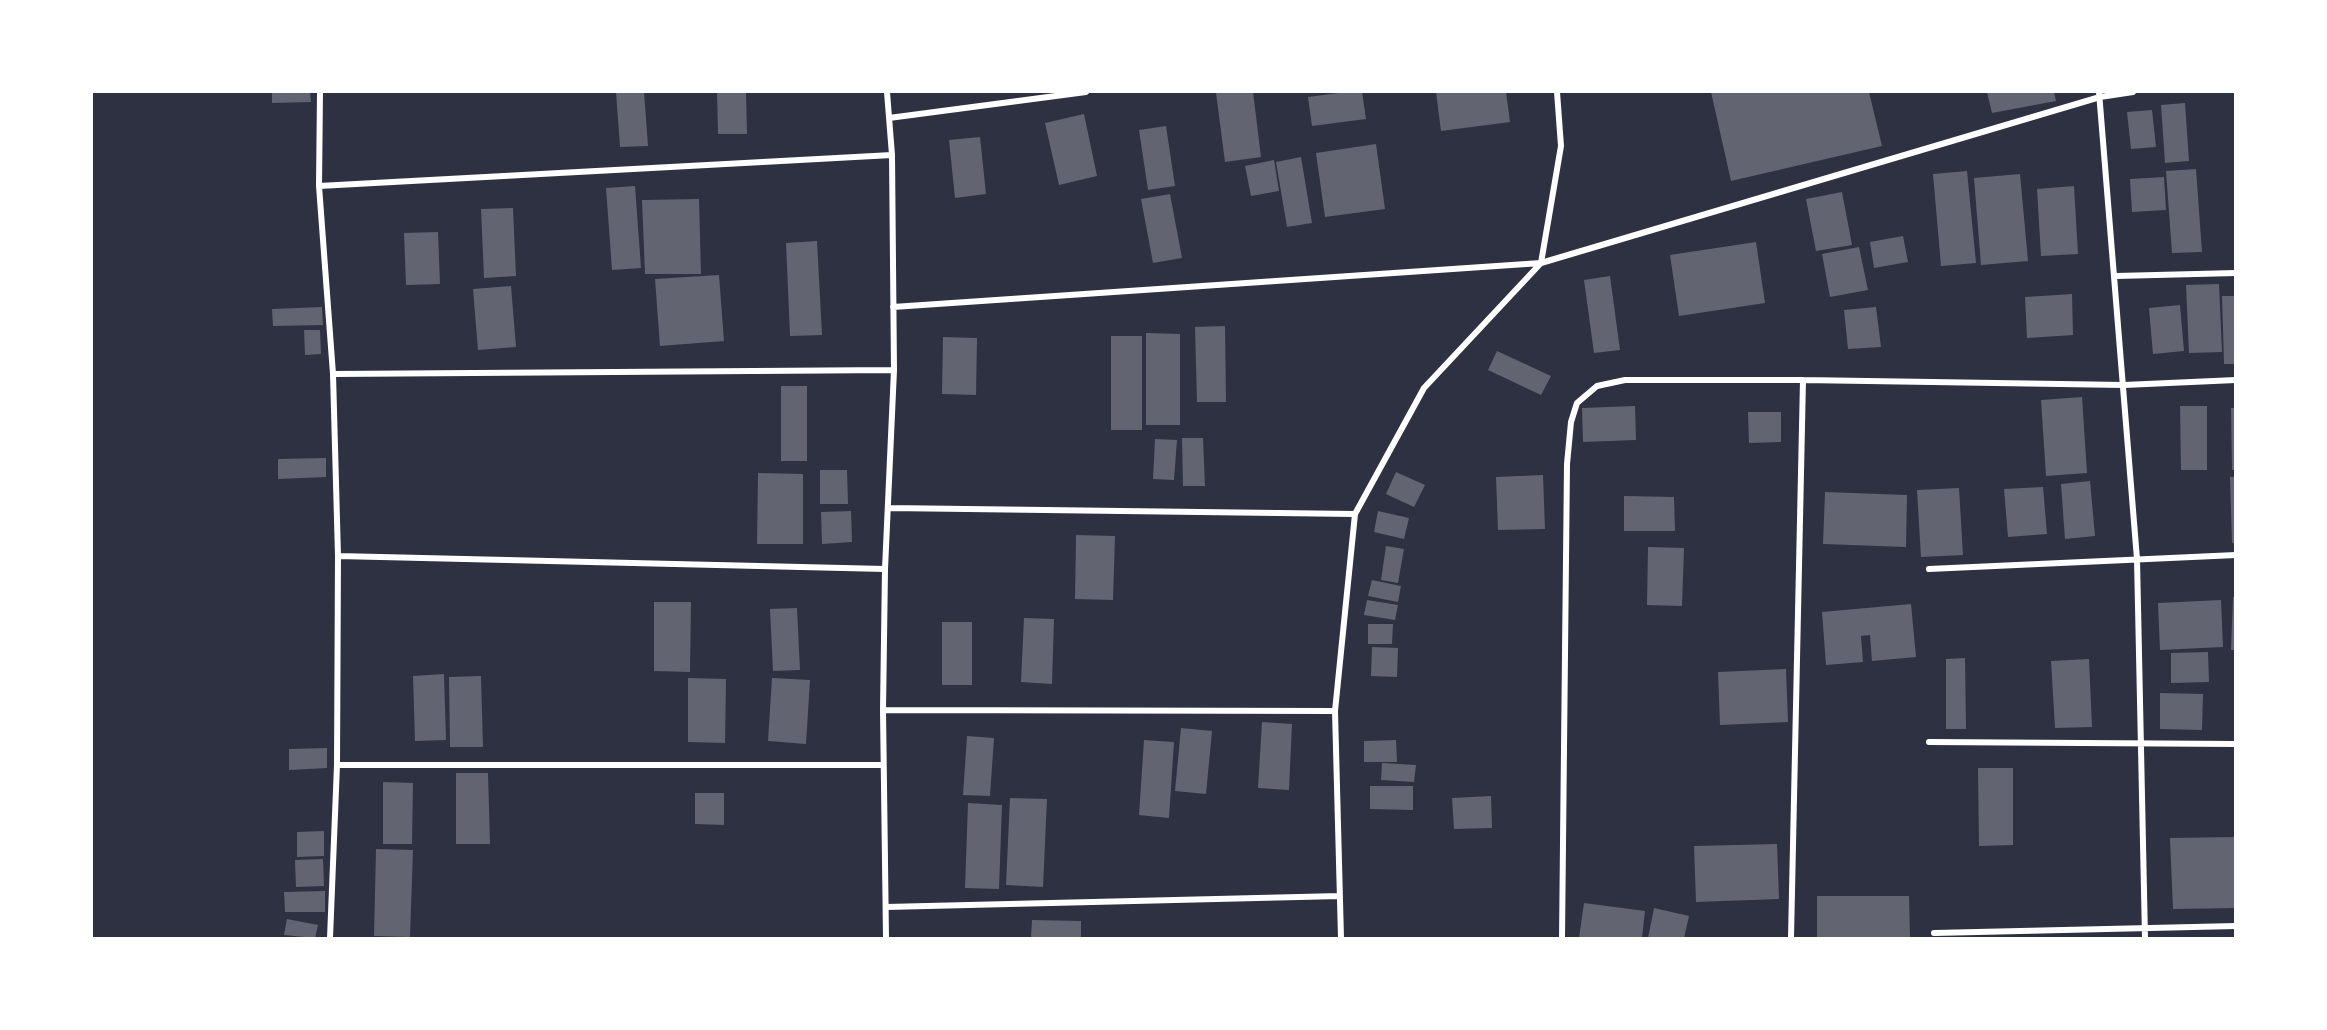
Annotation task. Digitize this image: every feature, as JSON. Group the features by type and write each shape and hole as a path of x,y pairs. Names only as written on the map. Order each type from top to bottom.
{"street":[{"path":"320,92 319,186 333,374 338,556 337,765 330,939"},
{"path":"886,939 883,710 885,569 894,370 892,155 887,92"},
{"path":"889,118 1086,92"},
{"path":"1341,939 1335,711 1355,514 1424,388 1541,263 1561,146 1557,92"},
{"path":"893,307 1541,263 2100,94 2133,92"},
{"path":"2100,94 2138,559 2145,939"},
{"path":"319,186 892,155"},
{"path":"2116,276 2235,273"},
{"path":"333,374 894,370"},
{"path":"1562,939 1567,464 1571,422 1577,403 1597,386 1625,380 2124,385 2235,380"},
{"path":"1791,939 1803,380"},
{"path":"889,508 1355,514"},
{"path":"1929,569 2235,555"},
{"path":"338,556 885,569"},
{"path":"883,710 1335,711"},
{"path":"1929,742 2235,744"},
{"path":"337,765 883,765"},
{"path":"886,907 1340,896"},
{"path":"1934,933 2235,926"}],"building":[{"path":"272,92 310,92 311,102 272,103"},
{"path":"616,92 644,92 648,146 620,147"},
{"path":"717,92 746,92 747,134 718,134"},
{"path":"1253,92 1261,157 1225,162 1216,93"},
{"path":"1362,92 1366,119 1312,126 1308,97"},
{"path":"1436,92 1506,92 1510,122 1441,131"},
{"path":"1711,92 1869,92 1882,146 1731,181"},
{"path":"1987,92 2054,92 2056,101 1992,113"},
{"path":"2185,103 2189,161 2165,163 2161,105"},
{"path":"2152,110 2156,147 2131,149 2127,112"},
{"path":"1084,114 1097,176 1059,185 1045,123"},
{"path":"1166,126 1175,186 1148,190 1139,130"},
{"path":"980,137 986,194 955,198 949,140"},
{"path":"1376,144 1385,209 1325,217 1316,153"},
{"path":"1301,157 1312,223 1287,227 1276,162"},
{"path":"1274,160 1279,191 1251,196 1245,166"},
{"path":"2196,169 2202,252 2172,253 2166,171"},
{"path":"1967,171 1976,263 1941,266 1933,174"},
{"path":"2020,174 2028,261 1981,265 1974,178"},
{"path":"2164,177 2166,210 2132,212 2130,179"},
{"path":"635,186 641,268 612,270 606,188"},
{"path":"2074,186 2078,254 2041,256 2037,189"},
{"path":"1842,192 1852,245 1816,251 1806,199"},
{"path":"1170,194 1182,258 1153,263 1141,199"},
{"path":"699,199 701,274 645,274 642,200"},
{"path":"513,208 516,276 484,278 481,209"},
{"path":"438,232 440,284 406,285 404,233"},
{"path":"1903,236 1908,262 1874,268 1870,242"},
{"path":"817,241 822,335 790,336 786,243"},
{"path":"1756,242 1765,303 1679,316 1670,255"},
{"path":"1859,247 1868,290 1830,297 1822,254"},
{"path":"719,275 724,341 660,346 655,279"},
{"path":"1610,276 1620,350 1594,353 1584,280"},
{"path":"2219,284 2222,352 2189,353 2186,285"},
{"path":"511,286 516,347 478,350 473,289"},
{"path":"2072,294 2073,335 2027,338 2025,297"},
{"path":"2222,296 2236,296 2236,364 2224,364"},
{"path":"2180,305 2184,351 2153,354 2149,308"},
{"path":"322,307 323,325 273,326 272,309"},
{"path":"1876,307 1881,347 1848,349 1844,310"},
{"path":"1225,326 1226,402 1197,402 1195,327"},
{"path":"304,330 320,330 321,354 305,355"},
{"path":"1146,333 1180,334 1180,425 1146,425"},
{"path":"1111,336 1142,336 1142,430 1111,430"},
{"path":"943,337 977,338 976,395 942,394"},
{"path":"1497,351 1551,376 1541,395 1488,370"},
{"path":"781,386 807,386 807,461 781,461"},
{"path":"2082,397 2087,473 2046,476 2041,400"},
{"path":"1635,406 1636,440 1583,442 1582,408"},
{"path":"2180,406 2207,406 2207,470 2181,470"},
{"path":"2231,408 2236,408 2236,470 2232,470"},
{"path":"1748,412 1781,412 1781,442 1749,443"},
{"path":"1182,438 1203,438 1205,486 1183,486"},
{"path":"1155,439 1177,440 1174,480 1153,479"},
{"path":"326,458 326,477 278,479 278,459"},
{"path":"820,470 847,470 848,504 820,504"},
{"path":"1396,472 1425,485 1414,507 1386,494"},
{"path":"758,473 803,474 803,544 757,544"},
{"path":"1543,475 1545,529 1498,530 1496,477"},
{"path":"2230,477 2236,477 2236,543 2232,543"},
{"path":"2090,481 2095,536 2065,539 2061,484"},
{"path":"2043,487 2047,534 2008,537 2004,489"},
{"path":"1959,488 1963,555 1921,557 1917,490"},
{"path":"1825,492 1907,495 1906,547 1823,544"},
{"path":"1624,496 1674,497 1675,531 1624,531"},
{"path":"851,511 852,542 822,544 821,512"},
{"path":"1378,511 1409,518 1404,539 1374,532"},
{"path":"1076,535 1115,536 1113,600 1075,599"},
{"path":"1386,546 1404,549 1398,583 1381,580"},
{"path":"1648,547 1684,548 1682,606 1647,605"},
{"path":"1372,580 1401,586 1398,602 1368,596"},
{"path":"2233,597 2236,597 2236,650 2231,650"},
{"path":"1367,600 1398,605 1395,620 1364,615"},
{"path":"2221,600 2223,647 2160,650 2158,603"},
{"path":"654,602 691,602 690,672 654,671"},
{"path":"1911,604 1916,657 1872,661 1870,635 1861,636 1863,662 1826,665 1822,612"},
{"path":"797,608 800,670 773,671 770,609"},
{"path":"1024,618 1054,619 1052,684 1021,682"},
{"path":"942,622 972,622 972,685 942,685"},
{"path":"1368,624 1393,624 1392,644 1368,644"},
{"path":"1372,647 1398,648 1397,677 1371,676"},
{"path":"2208,652 2209,682 2171,683 2171,653"},
{"path":"1965,658 1966,729 1946,729 1946,659"},
{"path":"2089,659 2092,727 2055,728 2051,661"},
{"path":"1786,669 1788,722 1720,725 1718,672"},
{"path":"444,674 446,740 415,741 413,676"},
{"path":"481,676 483,747 450,747 449,677"},
{"path":"688,678 726,679 725,743 688,742"},
{"path":"772,678 810,680 806,744 768,741"},
{"path":"2160,693 2203,694 2202,730 2160,729"},
{"path":"1262,722 1292,724 1289,790 1258,788"},
{"path":"1181,728 1212,731 1206,794 1175,791"},
{"path":"967,736 994,738 990,796 963,795"},
{"path":"1144,740 1174,742 1169,818 1139,815"},
{"path":"1396,740 1397,762 1364,762 1364,741"},
{"path":"327,748 327,768 289,770 289,749"},
{"path":"1382,763 1416,765 1414,782 1381,780"},
{"path":"1978,768 2013,768 2013,845 1979,846"},
{"path":"456,773 488,773 490,844 456,844"},
{"path":"383,782 413,783 412,844 383,844"},
{"path":"1370,786 1413,786 1413,810 1370,809"},
{"path":"695,793 724,793 724,825 695,824"},
{"path":"1491,796 1492,828 1454,829 1452,798"},
{"path":"1010,798 1047,799 1043,887 1006,885"},
{"path":"968,803 1002,805 999,889 965,888"},
{"path":"324,831 324,856 297,857 297,832"},
{"path":"2236,837 2236,908 2173,909 2170,838"},
{"path":"1777,844 1779,899 1696,902 1694,846"},
{"path":"376,849 413,850 410,937 374,936"},
{"path":"323,859 324,886 296,887 295,860"},
{"path":"325,891 325,912 285,912 284,892"},
{"path":"1817,896 1909,896 1910,938 1817,938"},
{"path":"1584,903 1645,911 1642,938 1579,938"},
{"path":"1654,908 1689,916 1684,938 1648,938"},
{"path":"287,919 318,925 315,938 284,935"},
{"path":"1032,920 1081,921 1081,938 1031,938"}]}
